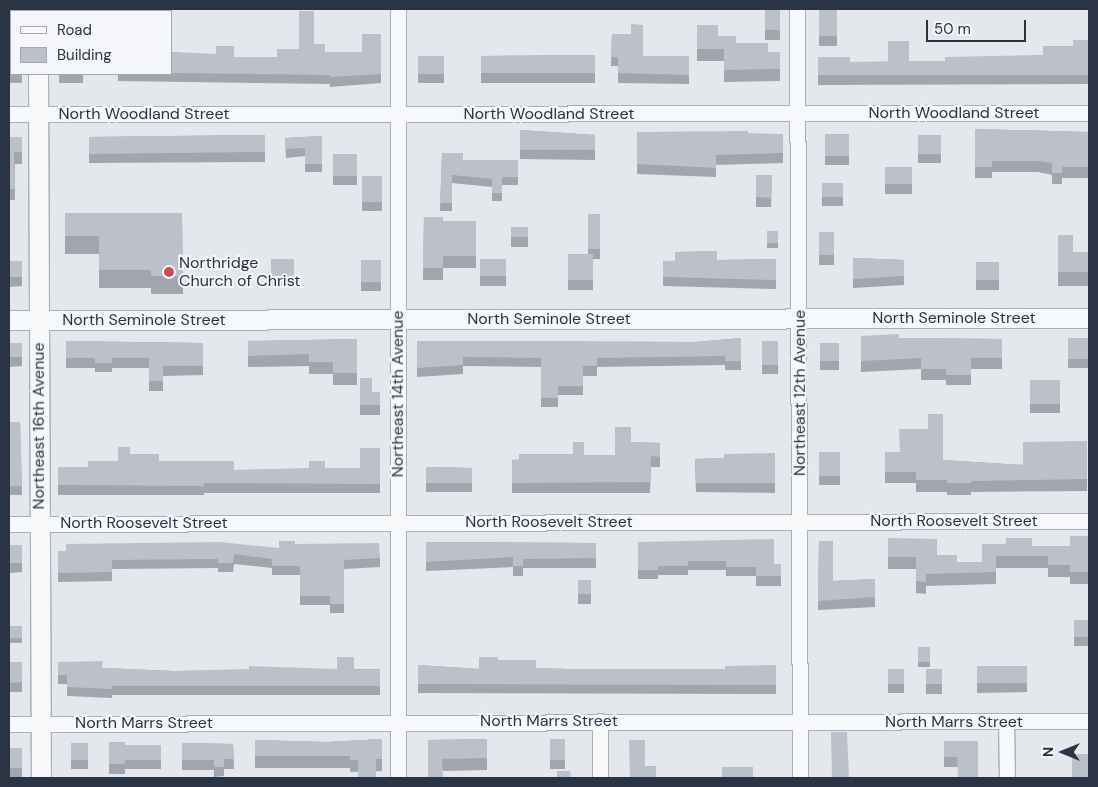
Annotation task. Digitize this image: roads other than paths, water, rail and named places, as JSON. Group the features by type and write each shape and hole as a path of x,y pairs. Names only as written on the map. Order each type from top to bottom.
{"street":[{"name":"Northeast 14th Avenue","path":"398,9 398,778"},
{"name":"Northeast 12th Avenue","path":"798,9 800,778"},
{"name":"Northeast 16th Avenue","path":"38,75 41,778"},
{"name":"North Woodland Street","path":"9,114 1089,113"},
{"name":"North Seminole Street","path":"9,320 1089,318"},
{"name":"North Roosevelt Street","path":"9,524 1089,521"},
{"path":"600,721 600,778"},
{"name":"North Marrs Street","path":"9,724 1089,721"},
{"path":"1006,722 1007,778"}],"place":[{"name":"Northridge Church of Christ","path":"169,272"}]}
